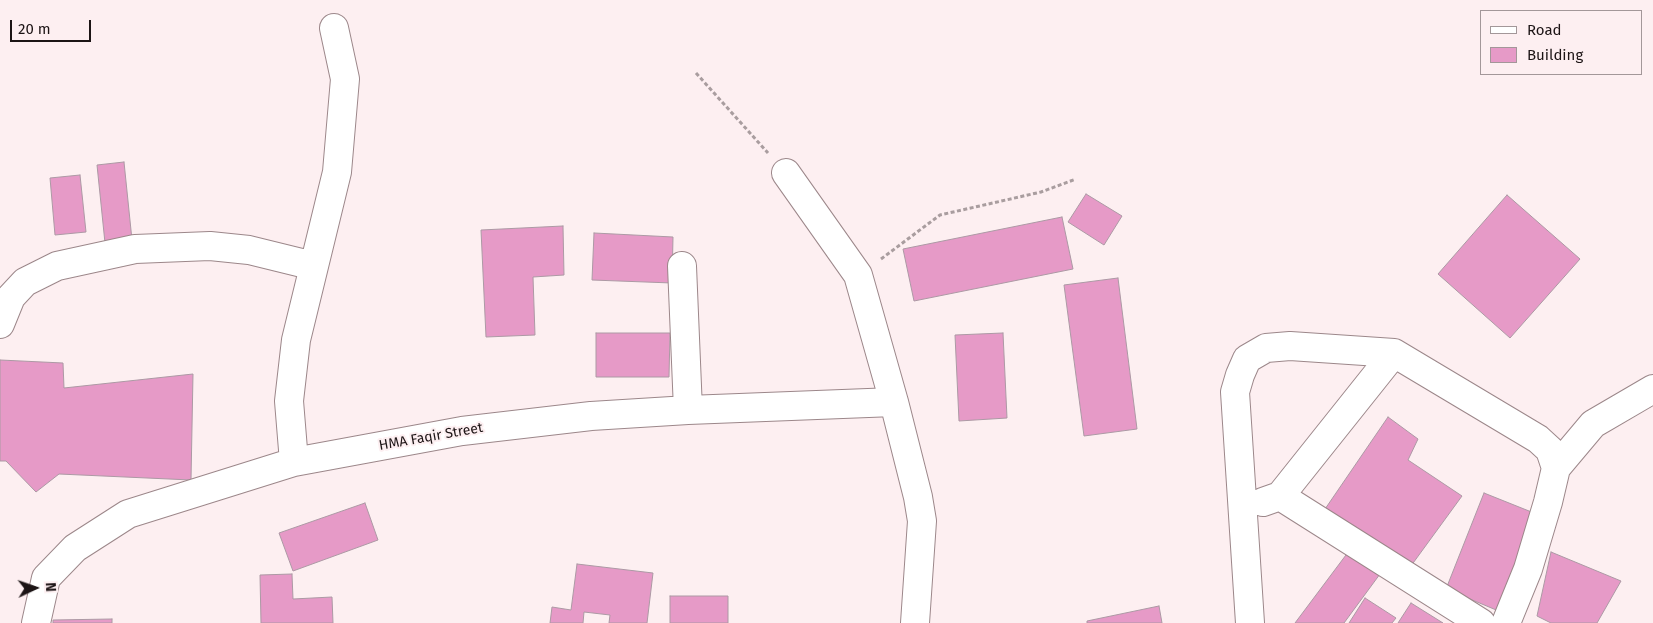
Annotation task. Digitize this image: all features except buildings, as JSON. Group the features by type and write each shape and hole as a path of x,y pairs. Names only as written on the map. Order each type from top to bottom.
{"street":[{"path":"294,462 289,402 296,340 337,172 345,79 334,28"},
{"path":"786,173 858,275 894,402 918,497 922,521 915,623"},
{"path":"0,324 12,297 26,282 57,266 135,249 210,246 249,250 314,266"},
{"path":"682,266 688,410"},
{"path":"1250,623 1235,392 1247,359 1266,348 1290,346 1394,353 1538,439 1550,450 1556,468"},
{"path":"1242,508 1280,496 1394,353"},
{"path":"1506,623 1528,569 1556,468 1593,424 1653,389"},
{"name":"HMA Faqir Street","path":"36,623 46,578 75,548 128,514 294,462 462,431 591,416 688,410 894,402"},
{"path":"1280,496 1481,623"}],"path":[{"path":"696,73 786,173"},
{"path":"858,275 940,215 1041,192 1076,179"}]}
